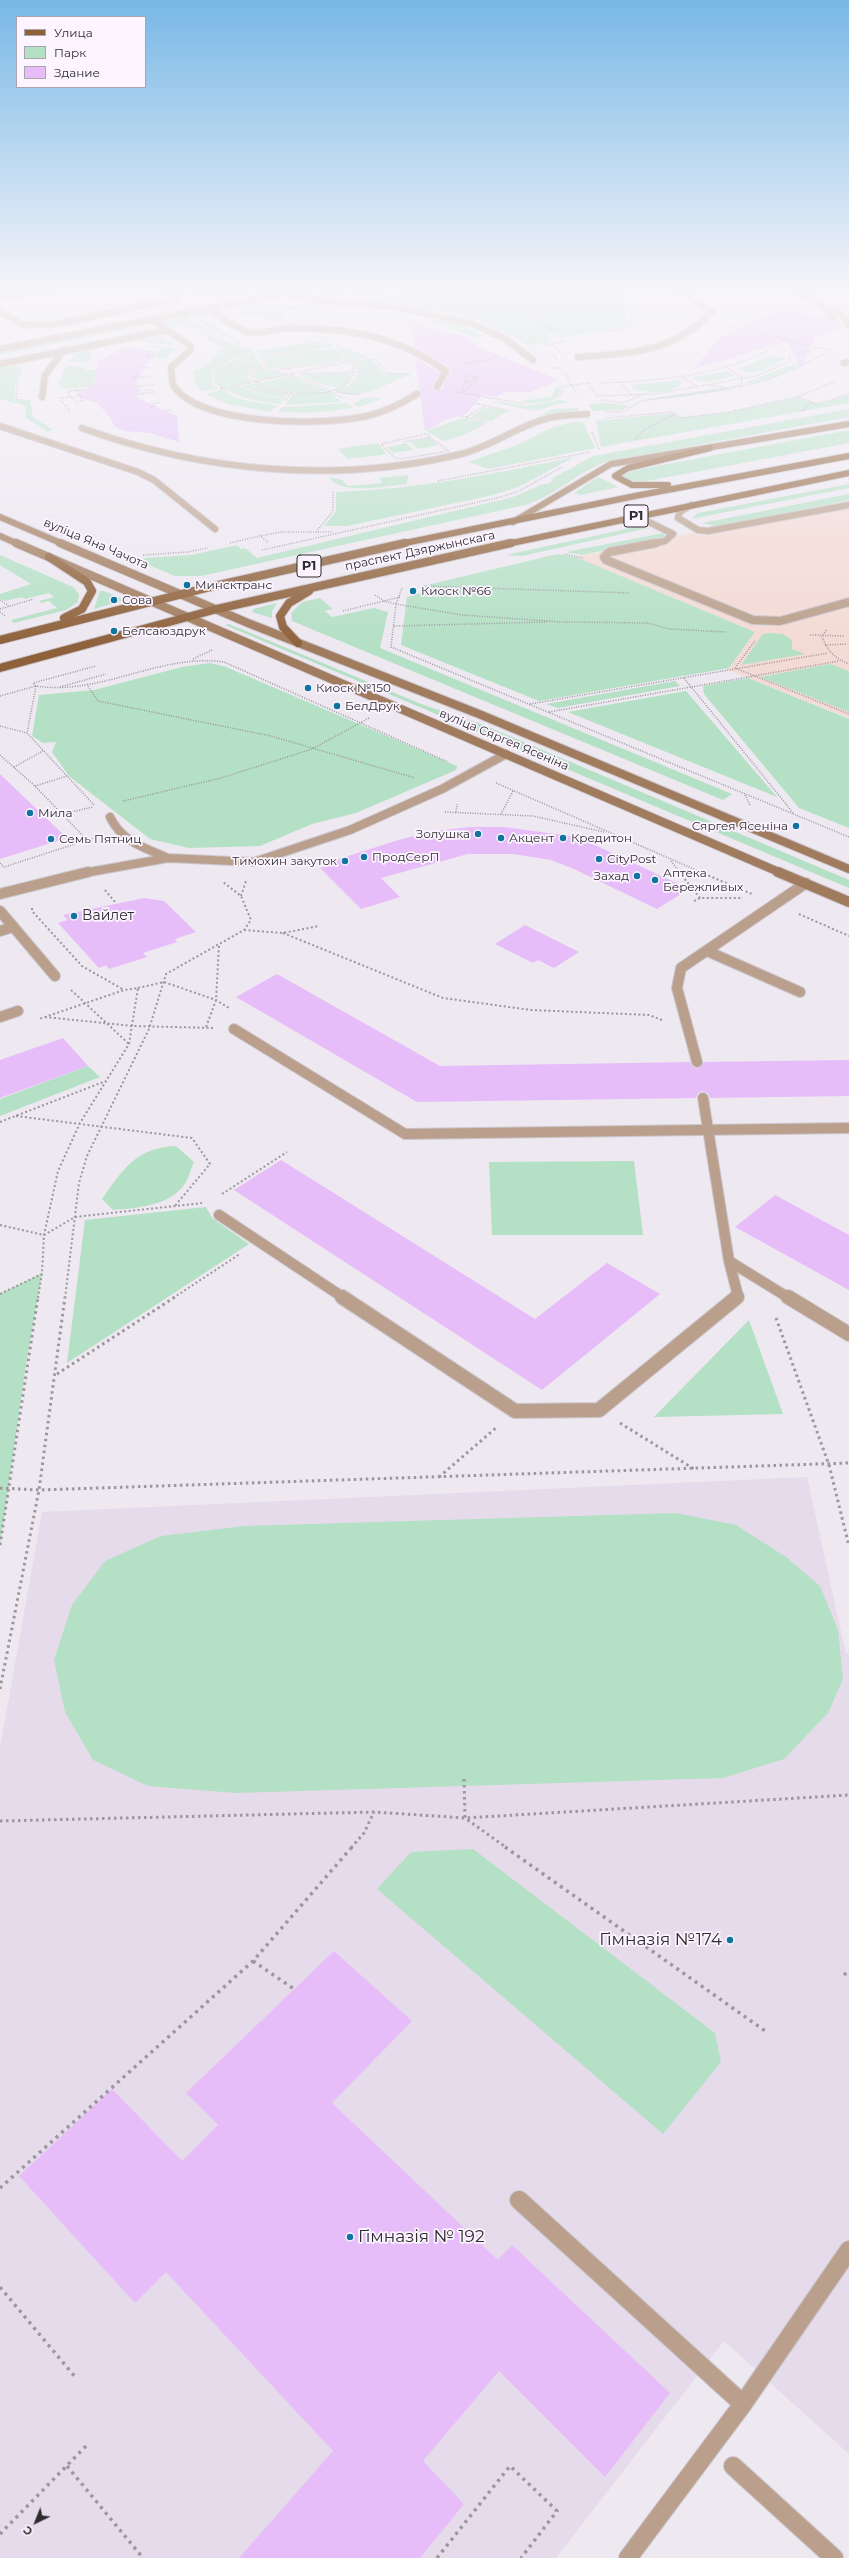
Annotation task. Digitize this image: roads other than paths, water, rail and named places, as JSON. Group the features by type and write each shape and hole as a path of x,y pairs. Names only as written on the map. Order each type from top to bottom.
{"main road":[{"path":"513,522 607,465 849,424"},
{"path":"710,448 628,468 617,473 616,476 622,482 641,485 717,481"},
{"name":"праспект Дзяржынскага","path":"0,640 183,594 513,522 849,456"},
{"name":"праспект Дзяржынскага","path":"0,668 216,609 326,583 690,504 849,473"},
{"name":"вуліца Яна Чачота","path":"0,517 183,594"},
{"path":"0,536 149,602"},
{"path":"24,634 73,615 82,609 92,591 87,582 49,557"},
{"path":"298,643 280,622 282,610 296,598 326,583"},
{"name":"вуліца Сяргея Ясеніна","path":"183,594 298,643 479,714 849,869"},
{"name":"вуліца Сяргея Ясеніна","path":"149,602 849,902"}],"street":[{"path":"210,408 270,421 310,422 363,417 393,408"},
{"path":"82,428 114,440 175,456 251,466 318,471 386,465 456,455 494,442 545,419 587,414"},
{"path":"0,426 148,477 215,529"},
{"path":"690,504 680,512 678,518 704,531 778,519 849,505"},
{"path":"616,520 649,522 673,534 671,538 665,541 609,552 604,557 611,562 753,620 766,622 785,620 849,602"},
{"path":"636,547 620,554 620,559 761,616 785,620"},
{"path":"0,894 102,868 168,858 254,862 350,830 442,789 506,754"},
{"path":"110,816 115,829 126,838 168,858"},
{"path":"697,1062 676,988 677,978 681,968 778,905 806,883"},
{"path":"0,911 55,976"},
{"path":"0,931 13,927"},
{"path":"707,951 800,992"},
{"path":"0,1017 18,1011"},
{"path":"234,1029 405,1134 849,1128"},
{"path":"219,1215 515,1411 599,1410 738,1296 729,1261 703,1098"},
{"path":"729,1261 849,1334"},
{"path":"519,2200 742,2404"},
{"path":"628,2558 742,2404 849,2250"},
{"path":"733,2466 834,2558"}],"place":[{"name":"Минсктранс","path":"187,585"},
{"name":"Киоск №66","path":"413,591"},
{"name":"Сова","path":"114,600"},
{"name":"Белсаюздрук","path":"114,631"},
{"name":"Киоск №150","path":"308,688"},
{"name":"БелДрук","path":"337,706"},
{"name":"Мила","path":"30,813"},
{"name":"Сяргея Ясеніна","path":"796,826"},
{"name":"Золушка","path":"478,834"},
{"name":"Акцент","path":"501,838"},
{"name":"Кредитон","path":"563,838"},
{"name":"Семь Пятниц","path":"51,839"},
{"name":"ПродСерП","path":"364,857"},
{"name":"CityPost","path":"599,859"},
{"name":"Тимохин закуток","path":"345,861"},
{"name":"Захад","path":"637,876"},
{"name":"Аптека Бережливых","path":"655,880"},
{"name":"Вайлет","path":"74,916"},
{"name":"Гімназія №174","path":"730,1940"},
{"name":"Гімназія № 192","path":"350,2237"}]}
